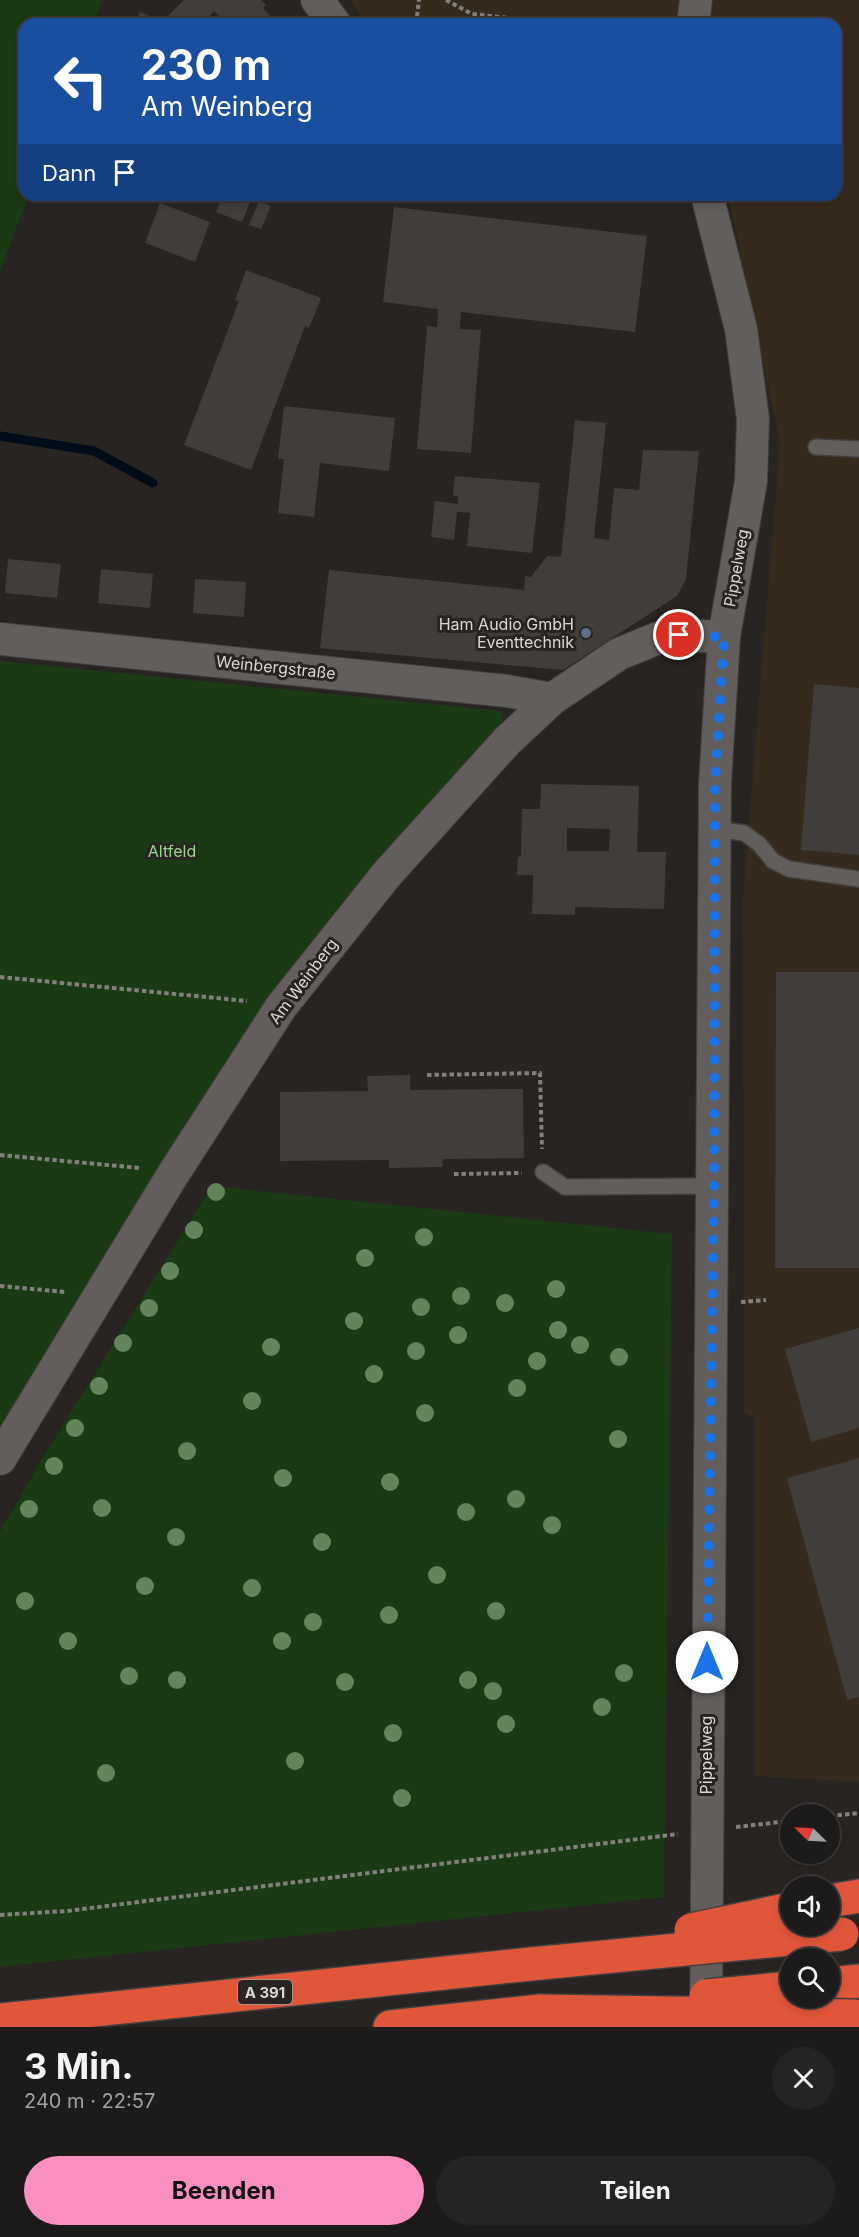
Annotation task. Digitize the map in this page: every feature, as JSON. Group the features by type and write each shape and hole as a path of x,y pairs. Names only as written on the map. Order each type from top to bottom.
{"highway":[{"path":"531,1964 780,1911"},
{"name":"A 391","path":"0,2020 851,1933"},
{"path":"390,2027 780,1989"},
{"path":"540,2011 857,2016"}],"street":[{"path":"317,0 330,18"},
{"path":"694,18 696,0"},
{"name":"Pippelweg","path":"706,2027 715,829 724,637 751,481 753,418 741,329 709,201"},
{"name":"Am Weinberg","path":"0,1459 166,1185 281,1007 387,874 507,741 552,699 619,654 658,638 724,637"},
{"name":"Weinbergstraße","path":"0,639 507,691 552,699"}],"lane":[{"path":"816,447 859,449"},
{"path":"715,829 744,833 759,844 773,861 789,869 859,879"},
{"path":"543,1172 565,1187 714,1186"}],"path":[{"path":"417,18 419,0"},
{"path":"446,0 472,14 509,18"},
{"path":"0,977 255,1002"},
{"path":"427,1075 540,1073 543,1172 454,1174"},
{"path":"0,1155 152,1169"},
{"path":"0,1286 75,1293"},
{"path":"840,1815 859,1813"},
{"path":"0,1915 67,1911 780,1822"}],"shaded area":[{"path":"350,0 859,0 859,1782 755,1776 755,1418 744,1412 743,897 780,443 729,201 842,201 842,18 363,18"}],"green space":[{"path":"0,0 102,0 95,18 18,18 18,201 27,201 0,271"},
{"name":"Altfeld","path":"0,661 501,711 505,728 267,1003 0,1440"},
{"path":"212,1186 672,1234 664,1897 0,1967 0,1532 43,1457"}],"building":[{"path":"184,0 261,0 266,5 263,8 270,16 268,18 220,18 214,11 209,18 166,18"},
{"path":"140,12 155,18 138,18"},
{"path":"220,201 251,201 242,222 216,212"},
{"path":"259,201 271,206 261,229 249,225"},
{"path":"160,203 210,222 195,262 145,243"},
{"path":"394,207 647,236 635,332 461,312 460,329 481,330 471,453 417,449 427,326 437,327 438,309 383,302"},
{"path":"246,270 321,298 309,328 305,326 251,470 184,445 239,301 235,300"},
{"path":"284,406 395,418 389,471 320,463 314,517 278,513 284,459 278,459"},
{"path":"575,420 606,423 594,538 609,540 614,488 639,490 643,450 699,451 686,579 677,596 563,670 320,648 329,570 524,590 525,576 531,577 547,556 561,557"},
{"path":"455,476 540,483 532,553 467,546 470,513 457,512 454,540 431,537 435,501 458,504 458,496 453,496"},
{"path":"8,559 61,564 57,598 5,593"},
{"path":"101,569 153,574 150,608 98,603"},
{"path":"195,579 246,582 244,617 193,613"},
{"path":"814,684 859,688 859,855 801,850"},
{"path":"541,784 639,786 637,852 666,852 664,909 575,907 575,915 532,914 533,875 517,875 518,857 521,856 522,809 540,809","holes":["567,828 610,829 609,851 567,851"]},
{"path":"776,972 859,972 859,1268 775,1268"},
{"path":"410,1075 410,1090 523,1089 524,1158 443,1159 442,1167 389,1168 389,1160 280,1161 280,1092 368,1091 367,1076"},
{"path":"859,1328 859,1428 811,1442 785,1349"},
{"path":"859,1458 859,1697 847,1700 787,1478"}],"waterway":[{"path":"0,436 94,451 153,483"}],"place":[{"name":"Ham Audio GmbH Eventtechnik","path":"586,633"}],"route":[{"path":"679,635 724,637 715,784 714,1186 710,1302 707,1662"}]}
